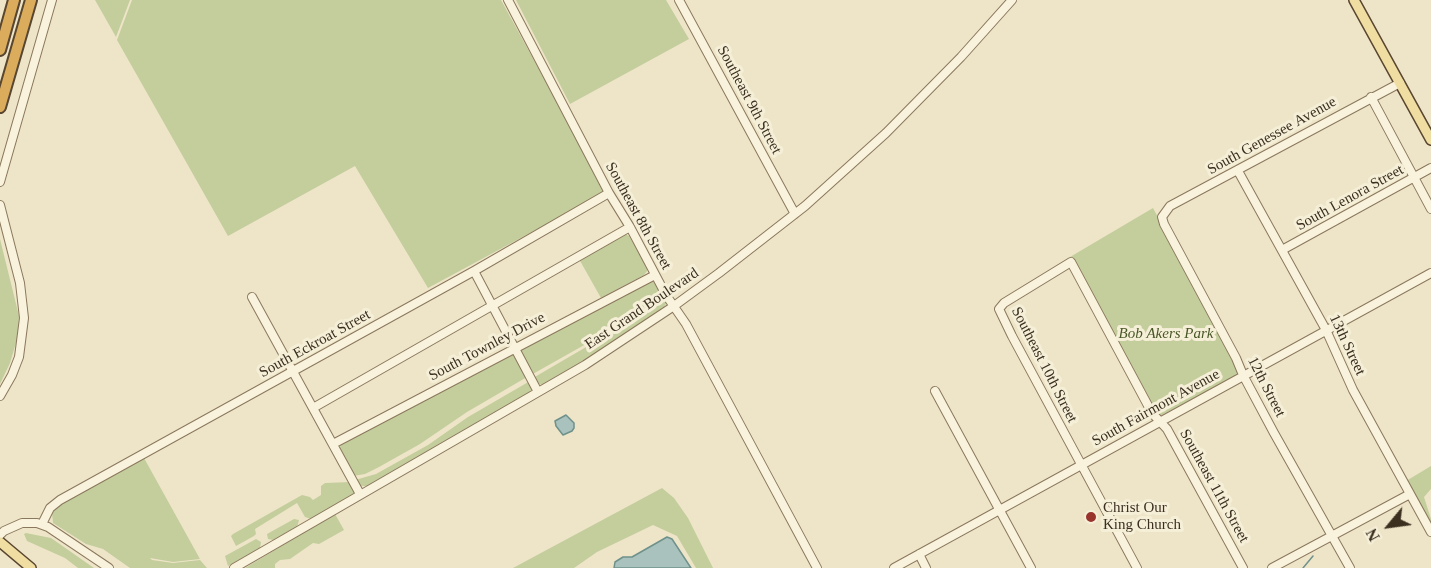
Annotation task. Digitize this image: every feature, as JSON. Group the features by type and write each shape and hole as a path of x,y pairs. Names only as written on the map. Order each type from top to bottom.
{"highway":[{"path":"0,50 14,0"},
{"path":"0,107 31,0"}],"main road":[{"path":"1354,0 1431,140"},
{"path":"0,542 32,568"}],"street":[{"path":"0,182 52,0"},
{"name":"Southeast 8th Street","path":"508,0 609,193 691,334 817,568"},
{"name":"Southeast 9th Street","path":"679,0 795,214"},
{"name":"East Grand Boulevard","path":"234,568 538,392 600,355 674,306 795,214 855,162 977,41 1011,0"},
{"name":"South Genessee Avenue","path":"1162,217 1170,206 1400,83"},
{"path":"1371,97 1431,209"},
{"name":"South Lenora Street","path":"1282,250 1431,168"},
{"name":"13th Street","path":"1238,171 1326,330 1353,390 1431,532"},
{"name":"South Eckroat Street","path":"42,524 50,508 60,500 474,271 609,193"},
{"path":"0,205 20,283 24,318 19,357 0,396"},
{"name":"12th Street","path":"1162,217 1243,375 1350,568"},
{"path":"313,408 630,227"},
{"name":"Southeast 10th Street","path":"1071,262 1004,303 999,309 1080,466 1137,568"},
{"name":"Southeast 11th Street","path":"1071,262 1152,413 1167,429 1243,568"},
{"path":"474,271 487,291 492,306 538,392"},
{"name":"South Fairmont Avenue","path":"894,568 1431,273"},
{"name":"South Townley Drive","path":"333,444 655,274"},
{"path":"252,297 360,495"},
{"path":"935,391 1031,568"},
{"path":"1272,568 1410,494"},
{"path":"0,535 22,523 42,524 109,568"},
{"path":"919,554 926,568"}],"green space":[{"path":"95,0 130,0 116,37 99,7"},
{"path":"132,0 501,0 606,192 428,288 355,166 228,236 117,40"},
{"path":"516,0 666,0 689,39 570,104"},
{"name":"Bob Akers Park","path":"1153,208 1237,365 1238,372 1234,377 1160,416 1153,411 1070,257"},
{"path":"625,234 629,236 647,266 647,271 644,275 601,298 579,259"},
{"path":"0,239 19,316 18,336 10,363 0,384"},
{"path":"650,281 656,282 662,294 638,312 531,375 520,350"},
{"path":"664,297 667,302 664,307 577,366 542,385 533,378 629,322"},
{"path":"510,353 515,355 527,377 467,412 420,444 365,474 353,476 338,449 344,442"},
{"path":"530,381 532,388 529,394 368,486 360,486 355,480 376,474 428,445 468,417"},
{"path":"144,458 200,559 173,562 150,558 173,563 200,560 207,568 130,568 103,549 86,544 53,523 52,513 59,505"},
{"path":"1431,466 1431,489 1424,497 1431,526 1406,481"},
{"path":"351,482 355,492 353,494 311,519 305,517 297,503 255,529 254,536 236,546 231,536 233,534 302,495 313,500 321,495 321,486 325,483"},
{"path":"662,488 674,498 688,518 713,568 696,568 677,536 653,525 597,552 574,568 513,568"},
{"path":"335,514 344,530 319,544 313,543 290,559 280,560 275,564 275,568 245,568"},
{"path":"294,519 299,520 297,527 273,540 268,539 267,534"},
{"path":"24,534 51,538 94,568 78,568 65,558 27,541"},
{"path":"256,539 261,542 260,548 228,566 225,556"}],"water":[{"path":"566,415 574,423 574,428 563,435 555,421"},
{"path":"667,537 672,539 691,568 614,568 615,562 623,557 632,557"}],"waterway":[{"path":"1303,568 1313,556"}],"place":[{"name":"Christ Our King Church","path":"1091,517"}]}
